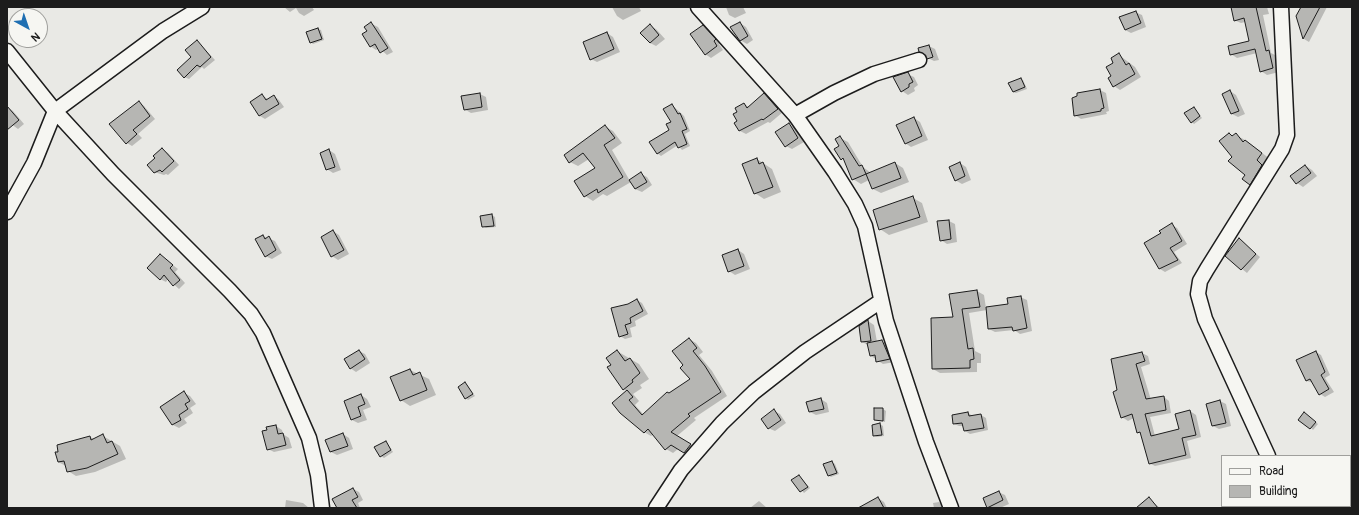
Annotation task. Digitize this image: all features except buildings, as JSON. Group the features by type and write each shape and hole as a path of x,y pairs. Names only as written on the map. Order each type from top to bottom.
{"street":[{"path":"7,212 34,163 55,111 163,31 202,7"},
{"path":"698,7 796,115 855,204 865,226 881,302 926,442 951,508"},
{"path":"1268,455 1205,319 1198,294 1200,281 1282,149 1287,135 1281,7"},
{"path":"7,51 55,111 113,174 210,270 251,314 263,333 308,438 318,475 322,508"},
{"path":"796,115 834,93 874,74 919,60"},
{"path":"656,508 682,470 722,423 754,392 805,352 881,302"}]}
